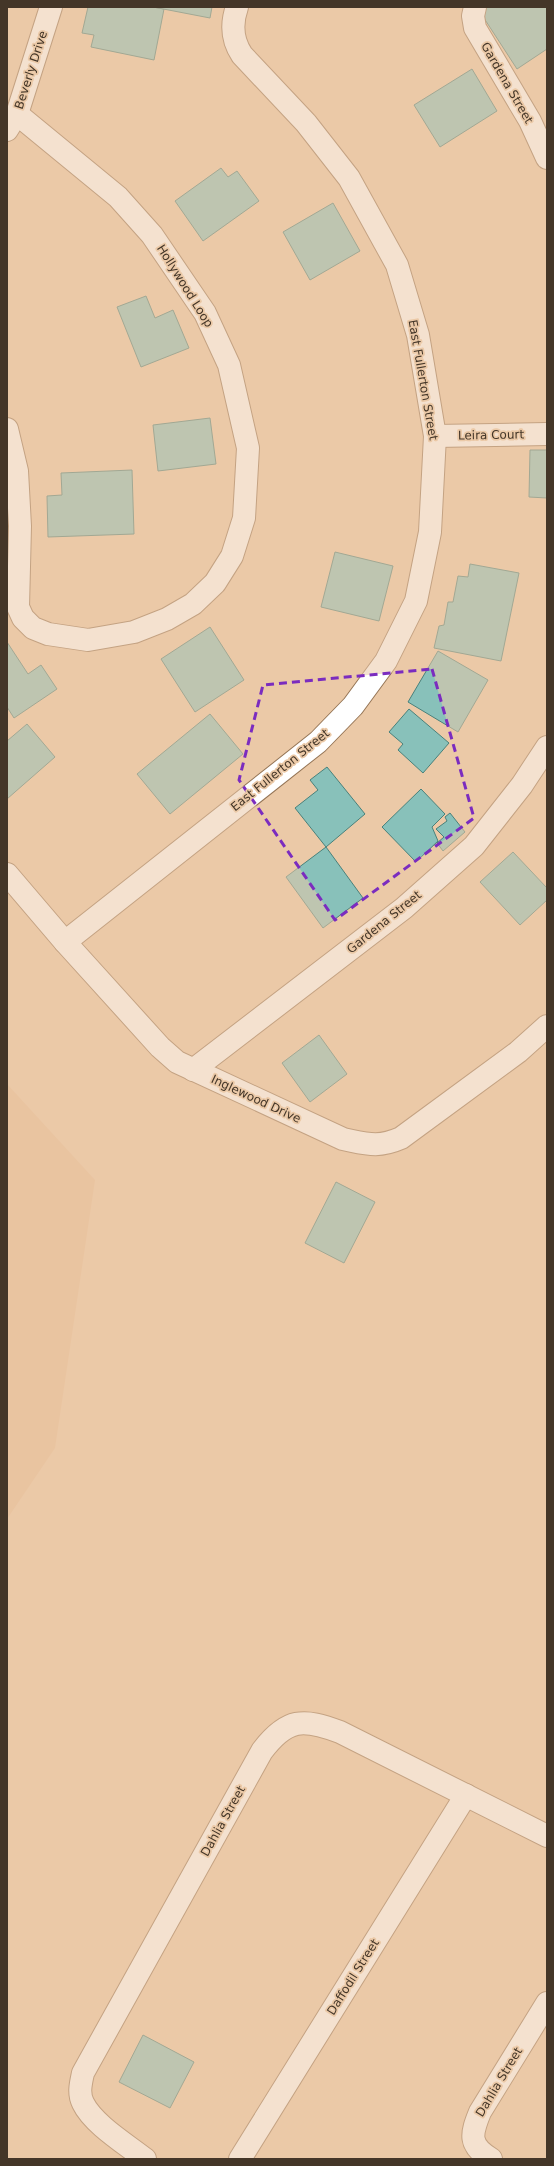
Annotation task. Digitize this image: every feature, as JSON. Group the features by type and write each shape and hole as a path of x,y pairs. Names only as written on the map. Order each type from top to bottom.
{"street":[{"name":"Beverly Drive","path":"12,122 51,7"},
{"name":"East Fullerton Street","path":"64,942 318,742 353,706 386,662 416,601 430,532 435,436 418,335 397,265 349,178 306,123 242,55 235,44 233,29 237,7"},
{"name":"Gardena Street","path":"475,7 473,16 475,28 530,121 547,158"},
{"name":"Hollywood Loop","path":"7,429 17,472 20,526 17,590 18,607 23,618 33,628 48,634 88,640 134,632 167,619 193,604 214,583 232,556 244,518 248,448 229,365 205,313 152,235 118,197 12,122"},
{"name":"Leira Court","path":"435,436 547,434"},
{"name":"Gardena Street","path":"193,1070 404,908 474,846 522,785 547,747"},
{"name":"Inglewood Drive","path":"7,874 64,942 160,1047 177,1062 343,1139 369,1144 386,1145 401,1138 518,1052 547,1026"},
{"name":"Dahlia Street","path":"145,2159 92,2117 82,2102 80,2088 83,2073 254,1765 273,1737 286,1728 300,1722 320,1724 340,1732 547,1836"},
{"name":"Daffodil Street","path":"240,2159 466,1796"},
{"name":"Dahlia Street","path":"491,2159 476,2147 473,2138 473,2128 480,2112 547,2003"}],"highlighted area":[{"path":"432,669 474,818 335,920 239,780 263,685"}],"shaded area":[{"path":"7,1084 95,1180 55,1448 7,1519"}],"building":[{"path":"88,7 153,7 164,9 154,60 91,47 94,35 82,33"},
{"path":"153,7 212,7 210,18"},
{"path":"487,7 547,7 547,49 517,69 480,12"},
{"path":"472,69 497,111 440,147 414,105"},
{"path":"221,168 228,177 237,171 259,201 203,241 175,201"},
{"path":"333,203 360,251 310,280 283,232"},
{"path":"146,296 155,318 173,310 189,348 141,367 117,307"},
{"path":"210,418 216,464 158,471 153,425"},
{"path":"530,450 547,450 547,498 529,497"},
{"path":"132,470 134,534 48,537 47,496 62,495 61,473"},
{"path":"335,552 393,566 379,621 321,607"},
{"path":"470,564 519,573 501,661 434,648 439,626 444,625 448,602 453,602 458,576 468,577"},
{"path":"210,627 244,680 195,712 161,659"},
{"path":"7,642 28,674 41,665 57,689 14,718 7,707"},
{"path":"438,651 488,680 458,732 408,702"},
{"path":"409,709 449,743 423,773 398,750 403,744 389,732"},
{"path":"210,714 243,754 170,814 137,774"},
{"path":"27,724 55,757 7,799 7,741"},
{"path":"327,767 365,814 326,847 295,808 318,790 310,780"},
{"path":"421,789 445,814 432,827 438,841 416,862 382,827"},
{"path":"450,813 465,832 443,851 437,843 444,837 436,829 447,821 445,817"},
{"path":"326,847 363,898 323,928 286,877"},
{"path":"513,852 547,888 547,900 520,925 480,882"},
{"path":"319,1035 347,1074 310,1102 282,1063"},
{"path":"336,1182 375,1202 344,1263 305,1243"},
{"path":"143,2035 194,2062 170,2108 119,2082"}]}
